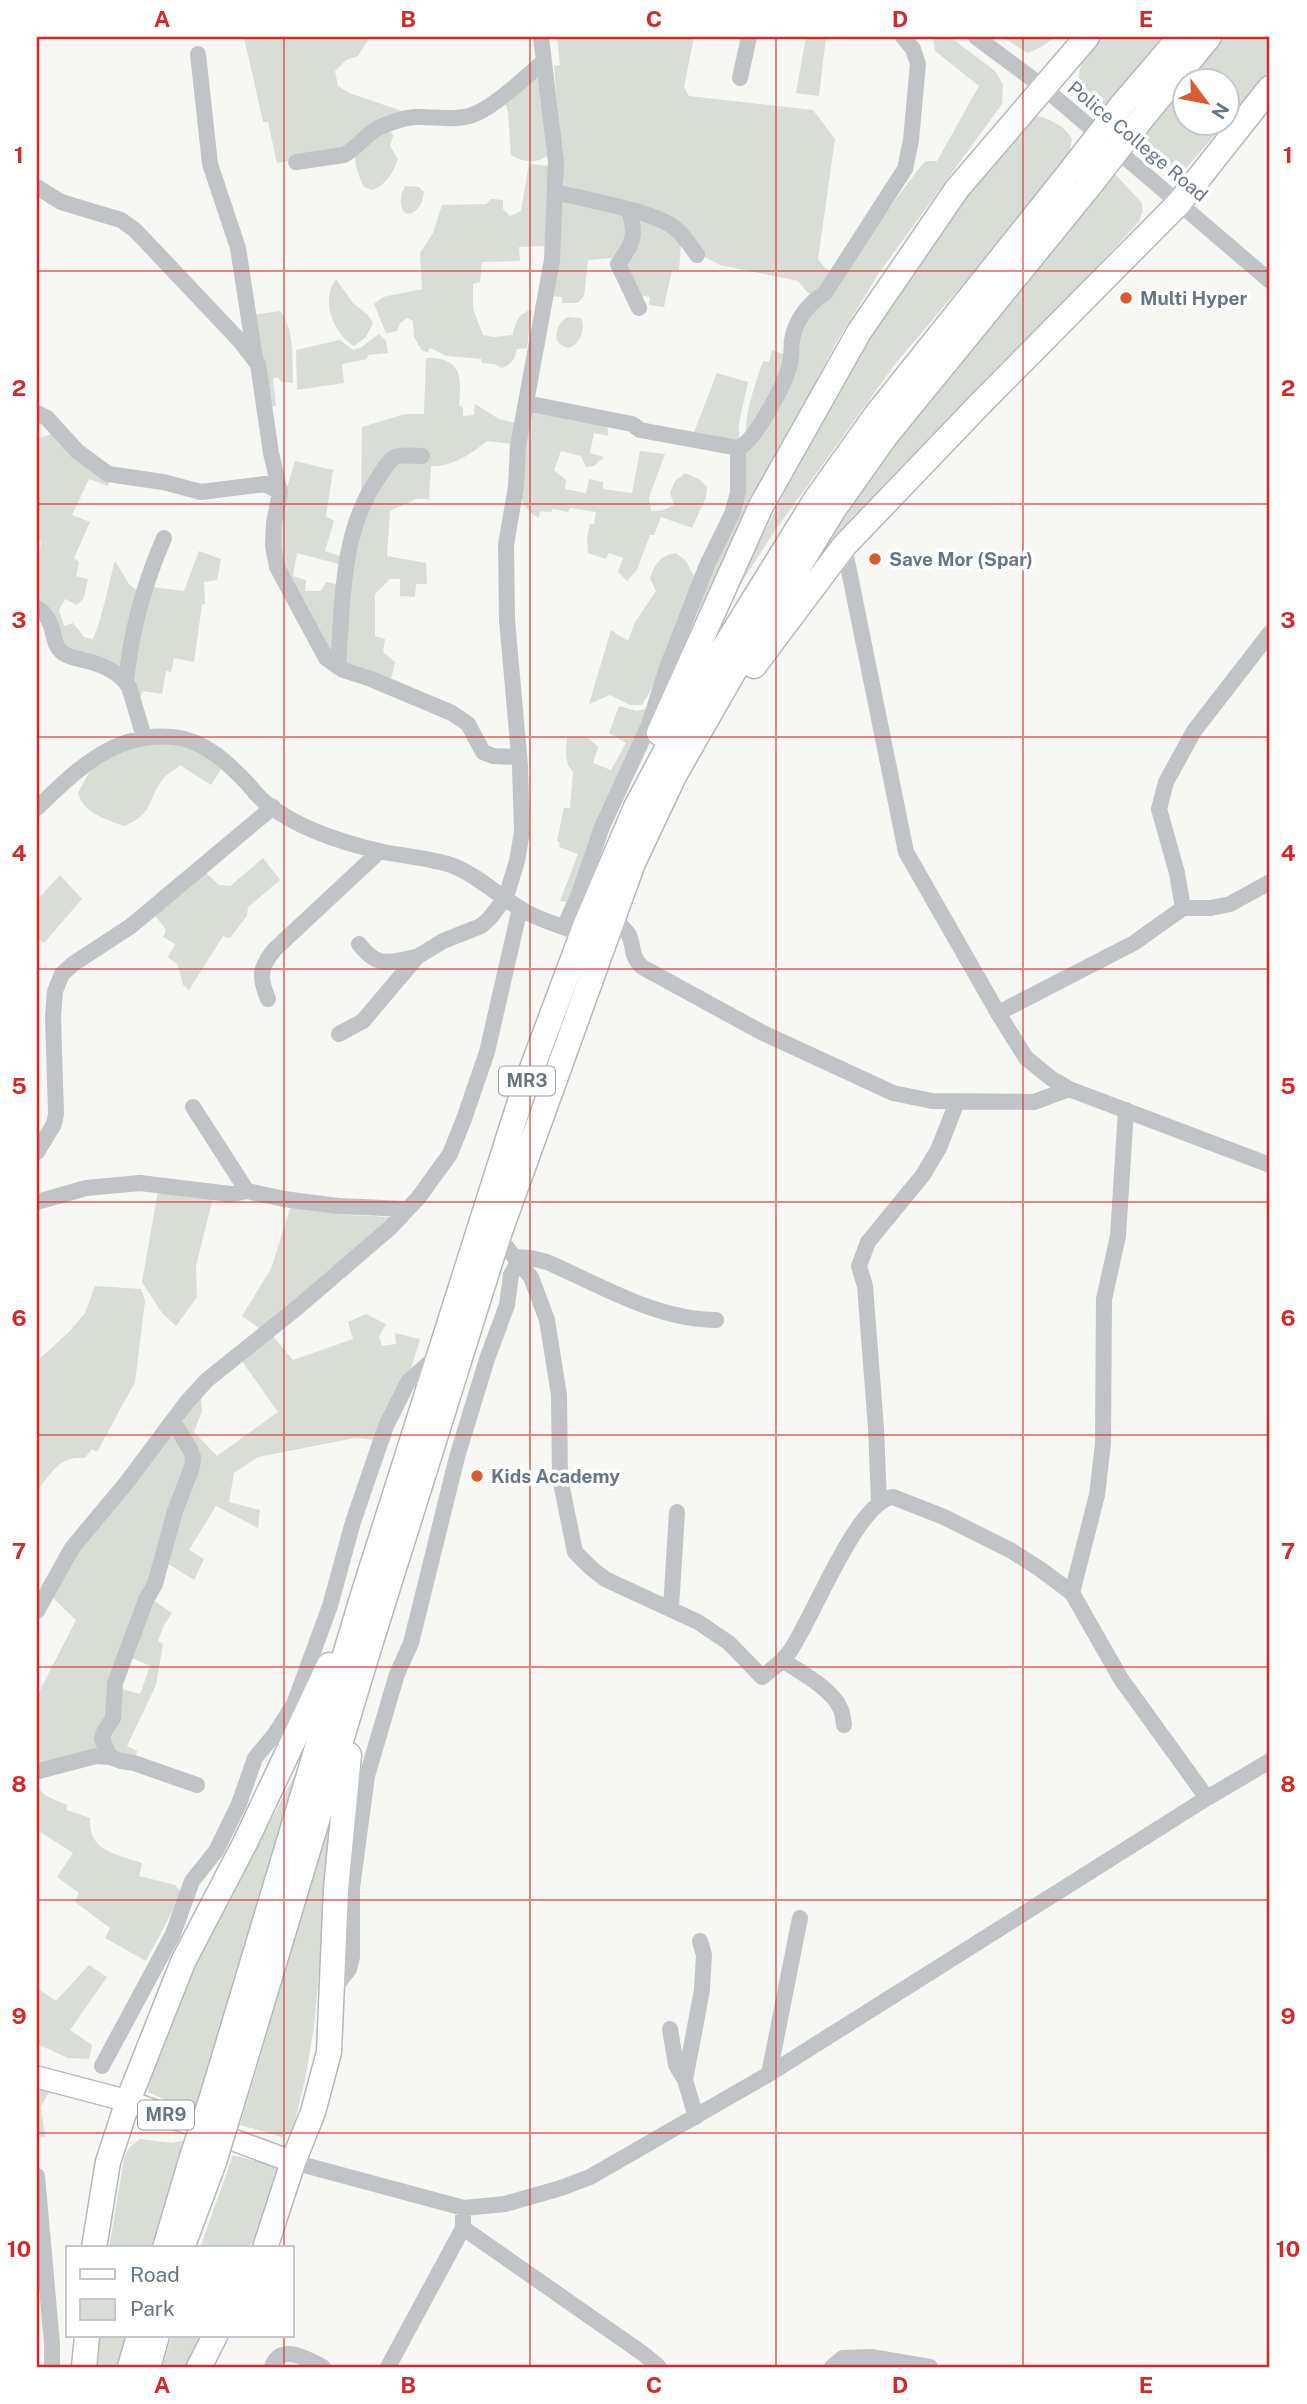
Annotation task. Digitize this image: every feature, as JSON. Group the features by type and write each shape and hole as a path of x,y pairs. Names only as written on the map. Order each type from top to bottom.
{"highway":[{"path":"635,807 664,720 761,506 859,332 957,189 1087,37"},
{"name":"MR3","path":"182,2246 203,2159 368,1651 498,1237 633,863 676,774 727,684 834,509 1131,113 1180,37"},
{"name":"MR3","path":"1131,113 1209,37"},
{"path":"633,863 736,692 844,545 1180,203 1270,88"},
{"name":"MR3","path":"222,2099 363,1595 573,930 699,688 816,499 876,415 1076,183"},
{"path":"94,2246 108,2162 128,2101 183,1962 245,1843 363,1595"},
{"path":"266,2246 293,2162 313,2112 330,2052 336,1889 346,1768 368,1651"},
{"name":"MR3","path":"166,2246 203,2159"},
{"path":"85,2367 87,2338"},
{"path":"130,2367 138,2338"},
{"path":"148,2367 156,2338"},
{"path":"199,2367 214,2338"}],"main road":[{"name":"MR9","path":"37,2077 128,2101 293,2162"}],"street":[{"path":"339,1034 363,1021 416,957 443,941 481,926 489,919 506,897 517,861 522,832 519,757 507,620 506,545 526,403 552,260 556,162 541,37"},
{"path":"740,78 749,37"},
{"path":"526,403 632,424 640,430 738,448 752,438 789,368 793,336 800,318 812,302 825,293 905,169 911,140 919,64 913,49 903,37"},
{"name":"Police College Road","path":"976,37 1043,87 1270,281"},
{"path":"198,54 207,116 210,164 238,248 255,360"},
{"path":"296,162 344,155 351,152 369,134 414,117 471,116 509,90 544,61"},
{"path":"37,187 61,202 121,220 135,230 240,341 258,364 271,453 280,492 273,546 277,567 326,658 338,667 452,713 468,724 483,752 493,756 519,757"},
{"path":"555,192 641,212 675,228 697,255"},
{"path":"629,211 634,226 633,243 618,264 639,308"},
{"path":"37,413 47,418 77,451 108,474 163,482 201,492 265,484 280,492"},
{"path":"37,808 93,757 116,745 144,737 173,737 206,748 225,760 265,803 299,823 335,838 380,851 448,864 469,873 527,912 573,930 579,894 603,827 649,725 667,668 707,565 732,514 738,493 738,448"},
{"path":"338,667 345,566 350,538 362,507 390,461 398,456 422,456"},
{"path":"144,737 126,681 129,647 164,538"},
{"path":"844,545 906,852 1026,1058 1069,1089 1270,1165"},
{"path":"37,608 45,613 52,625 60,652 95,663 126,681"},
{"path":"1183,908 1177,873 1159,809 1166,782 1194,731 1270,632"},
{"path":"37,1152 54,1125 56,1114 53,1016 55,990 62,974 131,926 273,807"},
{"path":"268,999 261,984 261,973 266,960 380,851"},
{"path":"998,1013 1133,943 1183,908 1211,908 1230,904 1270,882"},
{"path":"37,1611 72,1548 207,1380 391,1227 419,1198 450,1154 487,1052 520,908"},
{"path":"613,918 627,932 631,940 631,952 642,967 709,1006 761,1032 894,1093 932,1101 1034,1102 1069,1089"},
{"path":"359,944 369,957 376,961 416,957"},
{"path":"879,1502 865,1286 859,1266 868,1242 939,1148 957,1102"},
{"path":"193,1107 247,1191"},
{"path":"1072,1593 1097,1495 1103,1444 1104,1299 1118,1236 1126,1110"},
{"path":"37,1202 86,1188 140,1183 230,1194 247,1191 338,1206 407,1209"},
{"path":"498,1237 531,1276 547,1320 559,1395 561,1478 575,1552 590,1568 605,1579 698,1622 729,1643 762,1676 790,1651 839,1558 861,1523 879,1502 893,1497 944,1517 1010,1550 1072,1593 1121,1679 1207,1798"},
{"path":"517,1259 531,1258 547,1262 657,1310 689,1318 716,1320"},
{"path":"332,1991 349,1969 352,1957 352,1888 366,1776 397,1674 411,1643 457,1457 507,1304 517,1259"},
{"path":"102,2066 173,1934 192,1881 216,1851 239,1804 255,1758 275,1734 294,1704 330,1606 353,1522 386,1426 408,1382 440,1353"},
{"path":"110,1757 102,1739 113,1718 115,1683 146,1600 155,1584 174,1511 192,1468 193,1457 190,1449 173,1421"},
{"path":"671,1608 677,1512"},
{"path":"782,1660 811,1678 830,1696 840,1707 844,1725"},
{"path":"38,1771 96,1756 110,1757 197,1785"},
{"path":"293,2162 464,2208 505,2204 590,2177 769,2074 1270,1761"},
{"path":"769,2074 800,1917"},
{"path":"685,2080 702,1990 704,1955 700,1941"},
{"path":"670,2029 676,2065 685,2080 696,2117"},
{"path":"37,2176 52,2367"},
{"path":"387,2367 463,2228 464,2208"},
{"path":"463,2228 659,2367"},
{"path":"272,2367 274,2361 282,2355 298,2354 323,2367"},
{"path":"832,2367 843,2358 870,2357 930,2367"}],"green space":[{"path":"244,37 370,37 358,56 346,60 335,71 338,86 349,93 408,113 345,150 277,163 268,122 263,122"},
{"path":"557,37 694,37 684,87 689,96 813,110 835,139 818,259 825,268 833,272 812,295 798,281 720,265 695,252 679,230 564,190 554,66 560,65"},
{"path":"806,37 826,37 819,96 796,93"},
{"path":"933,37 950,37 995,71 1003,85 1002,104 879,273 836,343 682,643 707,572 743,451 758,435 799,327 921,166 926,161 937,161 979,86 935,51"},
{"path":"1002,37 1055,37 1028,53"},
{"path":"1095,37 1173,37 1102,114 1086,102 1080,93 1079,85 1083,59"},
{"path":"1225,37 1270,37 1270,69 1240,105 1240,66 1201,66"},
{"path":"536,77 540,80 547,156 529,161 511,155 505,103"},
{"path":"1170,104 1170,136 1214,136 1182,173 1169,172 1157,166 1136,147"},
{"path":"1038,116 1058,124 1069,134 1072,139 1068,160 896,363 774,532 730,600 796,469 861,350 932,241 1025,122"},
{"path":"391,131 393,136 390,146 398,159 394,169 378,188 373,190 364,187 355,156 362,144"},
{"path":"529,164 552,166 547,246 519,247 520,261 482,262 480,282 473,284 473,309 483,335 513,335 518,318 532,310 527,348 517,349 512,361 502,368 482,363 481,359 447,356 430,348 428,352 422,351 414,337 413,321 407,318 400,323 397,331 386,333 374,304 383,297 422,289 420,253 433,233 442,205 486,204 491,199 503,200 503,209 510,216 521,211"},
{"path":"1114,173 1142,203 1143,211 1138,223 1017,352 895,473 843,529 779,609 878,464"},
{"path":"405,186 419,187 424,192 419,207 407,214 401,201"},
{"path":"562,201 624,212 630,239 613,258 588,260 584,296 578,303 562,303 562,297 550,296"},
{"path":"635,216 665,224 681,245 679,270 672,270 664,307 649,305 650,297 638,299 623,265"},
{"path":"336,279 353,303 368,315 373,323 366,337 354,346 340,333 331,315 329,296"},
{"path":"280,311 290,335 293,383 282,382 277,377 273,379 276,406 267,407 253,315"},
{"path":"568,317 581,318 583,327 579,340 568,348 559,343 556,335 560,324"},
{"path":"379,334 386,341 388,353 368,355 367,359 342,364 344,383 297,390 296,350 340,340 353,350"},
{"path":"772,350 786,355 787,360 746,441 750,401 763,361 769,362"},
{"path":"426,358 446,361 457,370 460,385 459,405 463,408 463,416 474,415 475,404 499,419 515,423 513,444 487,441 454,462 431,466 429,499 416,499 390,511 387,556 426,563 427,584 416,584 415,597 400,596 400,579 390,579 375,594 375,636 385,639 383,652 395,662 390,684 342,661 361,503 362,427 405,414 424,414"},
{"path":"717,373 748,382 739,423 739,441 694,432"},
{"path":"530,412 603,423 608,429 608,436 594,433 590,453 604,457 594,466 586,467 581,456 561,451 554,470 566,480 565,489 586,493 589,479 603,482 603,489 632,493 640,451 665,454 649,497 651,511 674,505 670,493 675,481 685,473 699,479 707,487 706,497 692,528 661,517 654,535 650,535 637,570 627,581 618,572 623,558 609,553 606,559 588,553 587,538 596,512 570,508 568,512 553,509 551,512 540,511 539,518 531,513 525,507 520,491"},
{"path":"51,434 110,479 108,486 89,479 72,515 90,522 74,558 79,562 76,576 88,579 84,598 77,605 65,599 59,610 64,626 73,623 84,637 93,639 115,561 129,584 140,593 124,672 66,647 37,603 37,561 42,541 37,540 37,439"},
{"path":"295,461 333,470 326,516 334,521 325,551 343,557 342,565 297,553 293,576 306,580 305,591 321,591 326,582 340,585 336,663 279,559 279,526"},
{"path":"199,551 221,559 217,580 204,582 205,604 202,605 194,662 174,658 171,672 166,671 162,694 143,691 138,703 132,681 137,634 152,587 184,591"},
{"path":"676,553 686,561 694,577 658,678 642,705 630,705 610,695 589,704 611,630 628,641 635,622 656,591 650,578 654,568 663,558"},
{"path":"659,687 568,902 560,901 578,854 559,847 560,843 557,841 564,808 570,808 573,772 567,761 567,737 587,737 598,747 593,763 611,770 626,743 609,733 619,706 637,711 645,709"},
{"path":"148,742 193,747 223,766 211,785 180,765 163,779 141,816 124,826 90,811 78,793 95,762"},
{"path":"263,858 280,880 248,907 247,916 230,938 223,936 189,990 183,985 178,965 168,957 175,944 163,937 166,930 152,911 202,869 219,885 230,886"},
{"path":"60,875 82,899 44,943 37,937 37,900"},
{"path":"158,1191 213,1198 196,1266 197,1297 176,1326 162,1313 142,1282"},
{"path":"291,1206 347,1215 391,1217 296,1303 259,1328 242,1316 271,1269"},
{"path":"95,1286 141,1289 145,1301 135,1382 97,1452 92,1449 85,1458 62,1462 37,1491 37,1361 69,1332 85,1313"},
{"path":"366,1314 386,1324 379,1336 382,1346 396,1344 395,1333 420,1339 408,1379 376,1440 355,1438 258,1457 234,1473 229,1502 260,1510 258,1528 216,1506 189,1550 204,1559 194,1580 167,1563 194,1472 178,1421 201,1397 202,1411 194,1432 217,1456 278,1412 239,1357 270,1333 293,1360 353,1339 348,1322"},
{"path":"174,1429 189,1460 146,1595 105,1754 37,1764 37,1696 76,1620 50,1595 79,1543"},
{"path":"153,1600 172,1613 158,1641 163,1644 156,1685 127,1746 137,1751 136,1757 113,1755 108,1730 119,1688 140,1694 150,1666 132,1658"},
{"path":"312,1743 202,2109 175,2104 148,2092 155,2053 214,1928"},
{"path":"37,1787 46,1796 67,1805 67,1810 90,1818 94,1838 99,1845 114,1854 142,1863 139,1876 175,1885 182,1893 146,1961 105,1938 110,1928 75,1902 79,1893 57,1877 73,1853 37,1830"},
{"path":"334,1807 314,2027 292,2132 282,2137 240,2125"},
{"path":"89,1965 107,1977 70,2030 92,2045 89,2059 68,2058 37,2044 37,1988 56,2001"},
{"path":"37,2089 49,2092 41,2107 45,2138 37,2135"},
{"path":"140,2139 172,2143 193,2139 160,2246 109,2246 124,2159 129,2148"},
{"path":"233,2155 271,2165 280,2171 263,2220 250,2246 201,2246"},
{"path":"99,2338 131,2338 121,2367 96,2367"},
{"path":"171,2338 203,2338 188,2367 162,2367"}],"place":[{"name":"Multi Hyper","path":"1126,298"},
{"name":"Save Mor (Spar)","path":"875,559"},
{"name":"Kids Academy","path":"477,1476"}]}
